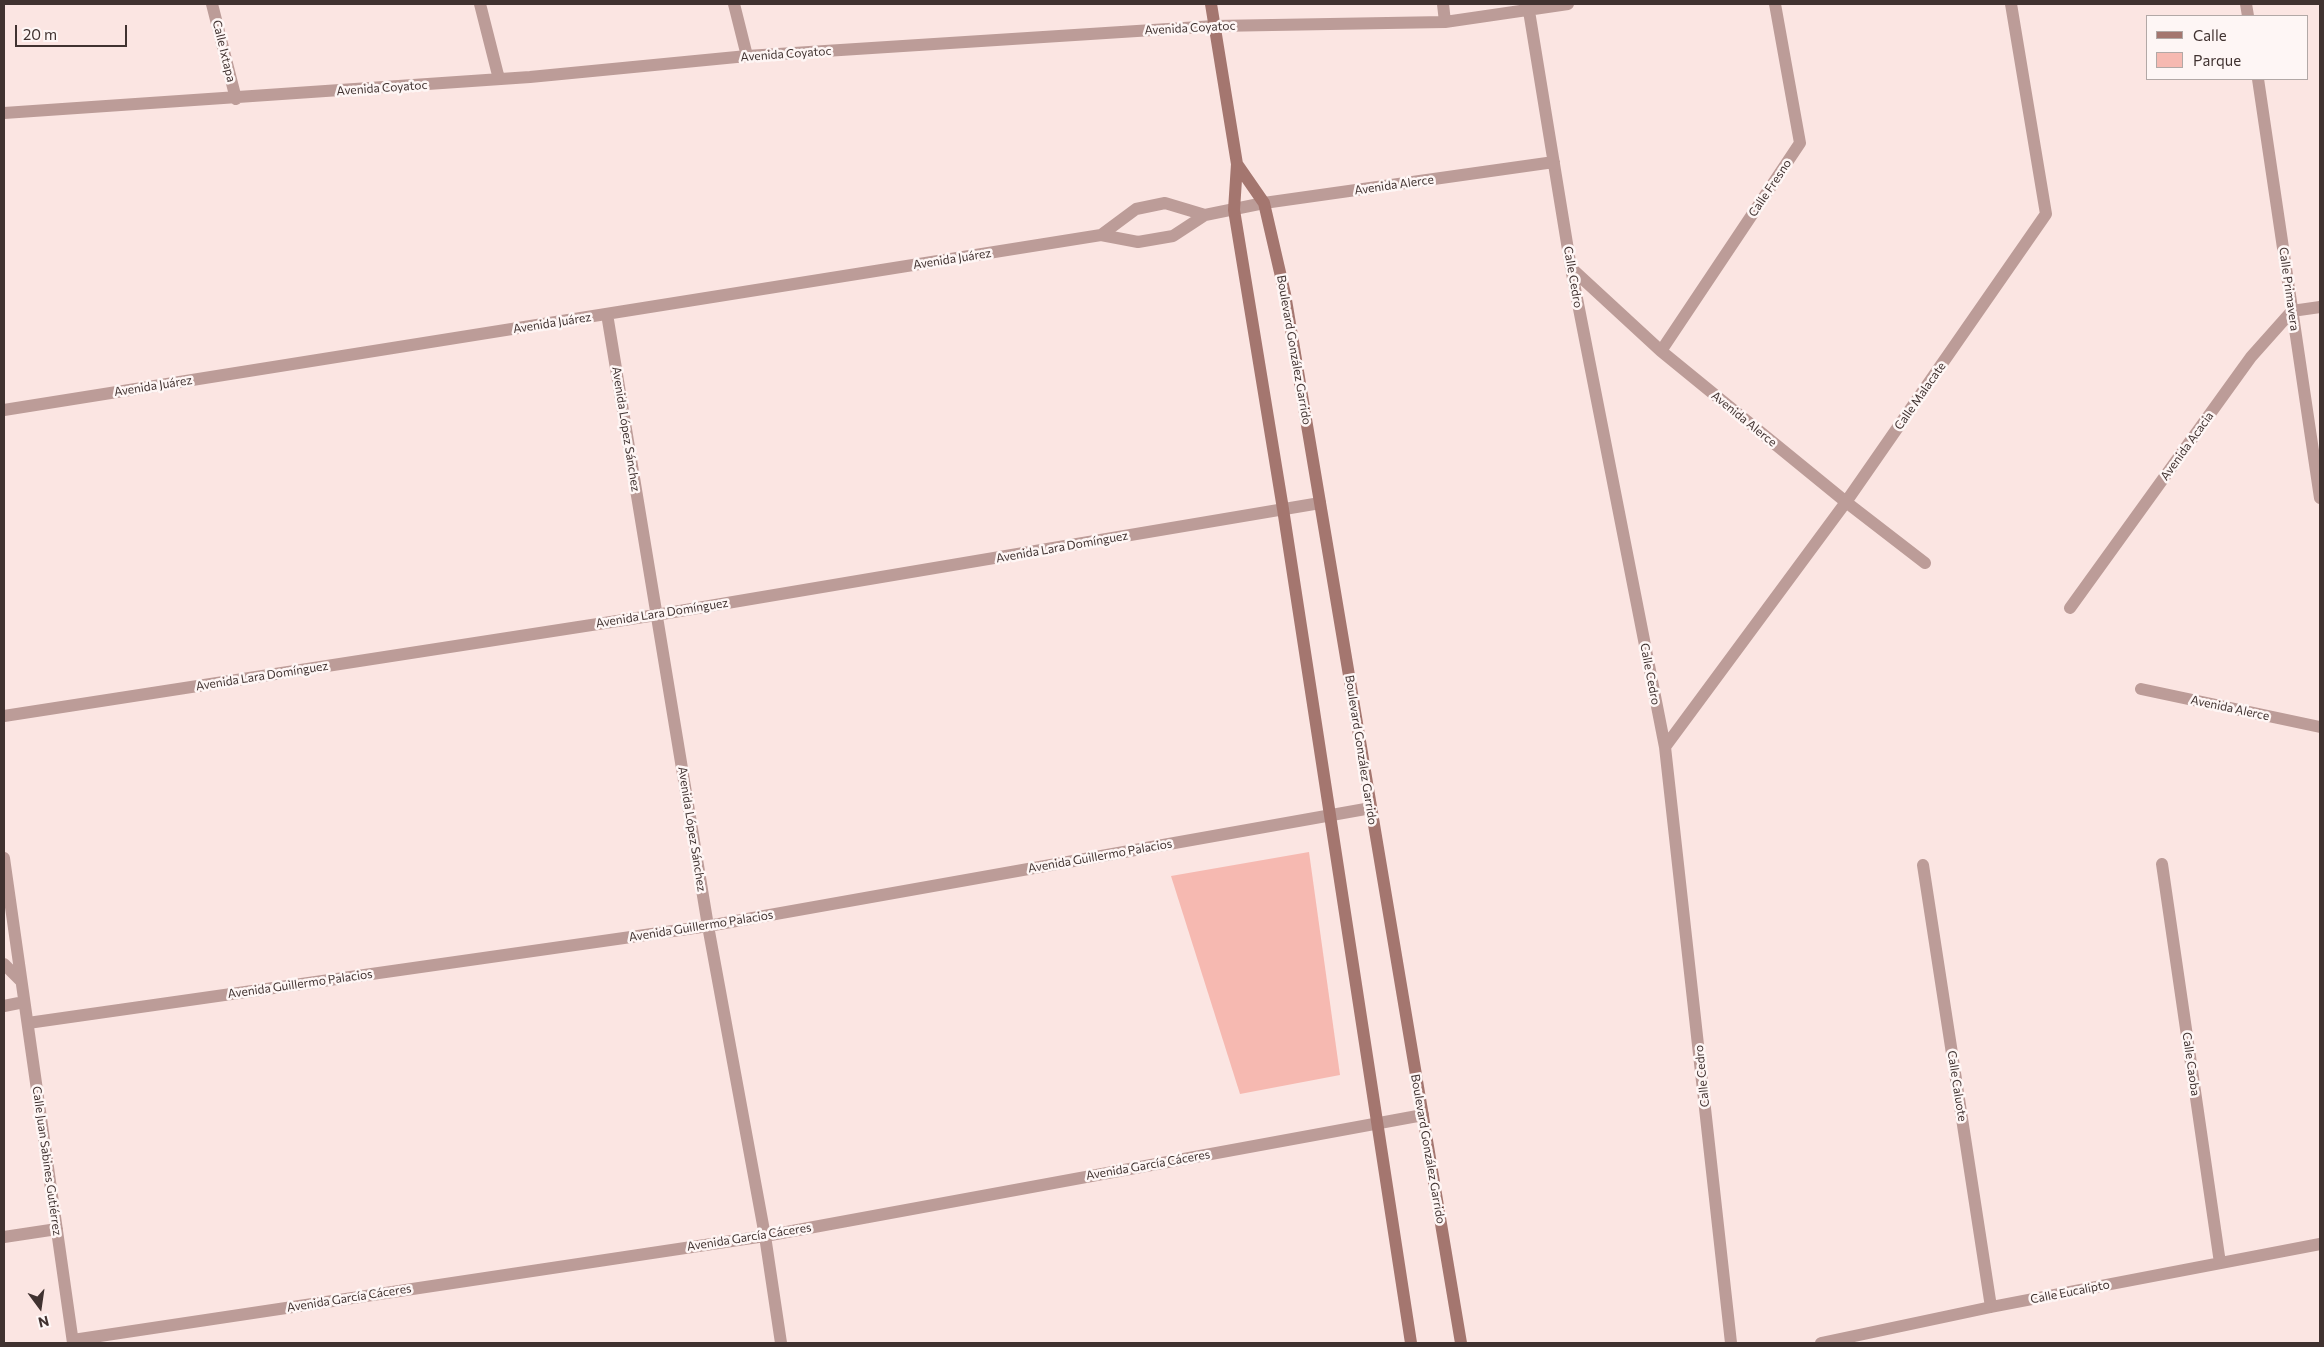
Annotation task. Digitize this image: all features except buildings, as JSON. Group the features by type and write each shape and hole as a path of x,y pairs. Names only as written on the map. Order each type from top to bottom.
{"street":[{"name":"Calle Ixtapa","path":"212,4 236,99"},
{"path":"480,4 499,79"},
{"path":"734,4 747,56"},
{"name":"Boulevard González Garrido","path":"1211,4 1237,164 1234,210 1283,509 1411,1343"},
{"path":"1442,4 1445,22"},
{"name":"Avenida Coyatoc","path":"4,114 499,79 747,56 1215,26 1445,22 1568,4"},
{"name":"Calle Fresno","path":"1660,351 1800,143 1775,4"},
{"name":"Calle Malacate","path":"1665,747 1846,502 2046,214 2011,4"},
{"name":"Calle Cedro","path":"1529,11 1571,268 1665,747 1732,1343"},
{"name":"Calle Primavera","path":"2258,80 2320,498"},
{"name":"Avenida Alerce","path":"1234,210 1264,203 1554,162"},
{"name":"Boulevard González Garrido","path":"1237,164 1264,203 1285,294 1461,1343"},
{"name":"Avenida Juárez","path":"1101,235 1136,209 1166,203 1205,215"},
{"name":"Avenida Juárez","path":"4,410 1101,235 1138,242 1173,236 1205,215 1234,210"},
{"name":"Avenida Alerce","path":"1571,268 1660,351 1846,502 1925,563"},
{"path":"2292,312 2320,307"},
{"name":"Avenida Acacia","path":"2070,608 2251,357 2292,312"},
{"name":"Avenida López Sánchez","path":"607,314 708,926 765,1236 781,1343"},
{"name":"Avenida Lara Domínguez","path":"4,716 656,615 1320,503"},
{"name":"Avenida Alerce","path":"2141,690 2320,727"},
{"name":"Avenida Guillermo Palacios","path":"28,1023 708,926 1371,808"},
{"name":"Calle Juan Sabines Gutiérrez","path":"4,858 73,1341"},
{"name":"Calle Caoba","path":"2162,864 2220,1263"},
{"name":"Calle Caluote","path":"1923,865 1991,1307"},
{"path":"4,964 20,980"},
{"path":"4,1006 24,1002"},
{"name":"Avenida García Cáceres","path":"73,1341 765,1236 1423,1115"},
{"path":"4,1236 57,1229"},
{"name":"Calle Eucalipto","path":"1821,1343 1991,1307 2320,1244"}],"green space":[{"path":"1309,852 1340,1075 1240,1094 1171,876"}]}
